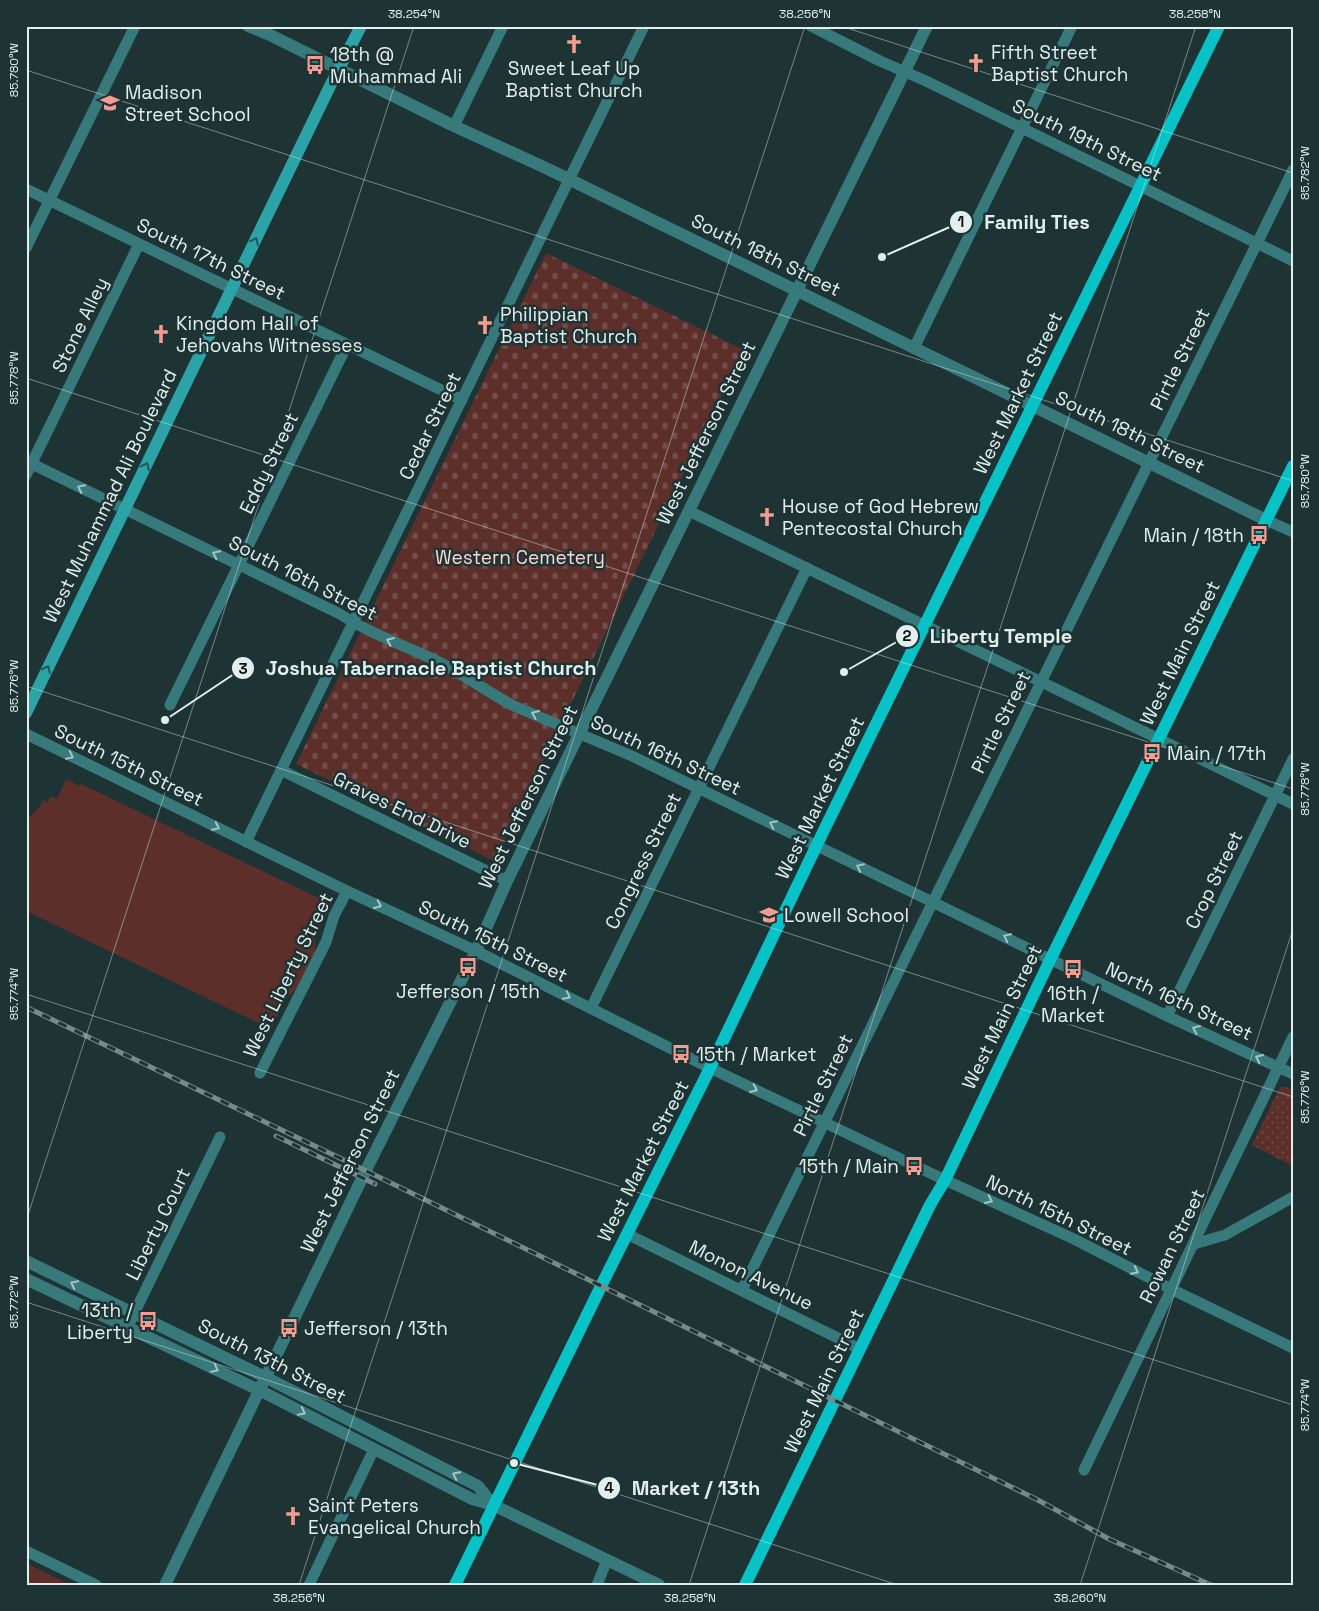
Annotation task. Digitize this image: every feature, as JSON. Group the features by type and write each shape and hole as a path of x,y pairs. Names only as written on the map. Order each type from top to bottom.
{"main road":[{"name":"West Muhammad Ali Boulevard","path":"26,713 360,26"},
{"name":"West Market Street","path":"455,1585 1219,26"},
{"name":"West Main Street","path":"745,1585 1293,466"}],"street":[{"path":"26,248 134,26"},
{"name":"South 18th Street","path":"248,26 570,180 1266,520"},
{"path":"454,126 503,26"},
{"name":"Cedar Street","path":"246,842 644,26"},
{"name":"South 19th Street","path":"811,26 1293,261"},
{"name":"West Jefferson Street","path":"165,1585 369,1164 476,951 507,880 927,26"},
{"path":"914,348 1072,26"},
{"name":"Pirtle Street","path":"742,1290 1293,170"},
{"name":"South 17th Street","path":"26,189 462,400"},
{"name":"Stone Alley","path":"26,475 29,463 138,244"},
{"name":"Eddy Street","path":"170,705 347,345"},
{"name":"South 16th Street","path":"29,463 340,614 363,629 442,663 496,697 514,706 580,733 699,788 1051,958"},
{"path":"688,511 1293,804"},
{"path":"1266,520 1293,532"},
{"name":"Congress Street","path":"591,1008 807,568"},
{"name":"South 15th Street","path":"26,734 347,891 476,951 710,1068 944,1180"},
{"name":"Crop Street","path":"1167,1016 1293,759"},
{"name":"Graves End Drive","path":"281,770 507,880"},
{"name":"West Liberty Street","path":"260,1073 326,942 334,916 347,891"},
{"name":"North 16th Street","path":"1051,958 1167,1016 1293,1074"},
{"name":"Rowan Street","path":"1084,1470 1293,1037"},
{"name":"Liberty Court","path":"128,1326 220,1137"},
{"name":"North 15th Street","path":"944,1180 1074,1239 1171,1289 1293,1348"},
{"path":"1194,1244 1224,1235 1293,1197"},
{"name":"Monon Avenue","path":"627,1234 860,1349"},
{"name":"South 13th Street","path":"26,1261 265,1377 478,1486 493,1505"},
{"name":"South 13th Street","path":"26,1279 259,1390 472,1499 493,1505 659,1585"},
{"path":"309,1585 374,1449"},
{"path":"26,1551 96,1585"},
{"path":"597,1585 607,1560"}],"green space":[{"name":"Western Cemetery","path":"546,253 744,350 494,861 296,764"},
{"path":"66,779 80,786 81,784 323,900 328,895 334,898 315,937 315,953 298,988 286,998 271,1029 26,911 26,821 43,800 48,802 51,796 57,799"},
{"path":"1280,1087 1293,1090 1293,1166 1252,1145"},
{"path":"26,1563 71,1585 26,1585"}],"railway":[{"path":"26,1007 344,1160 1036,1499 1109,1539 1211,1585"},
{"path":"276,1136 375,1184"}],"place":[{"name":"Sweet Leaf Up Baptist Church","path":"574,44"},
{"name":"Fifth Street Baptist Church","path":"976,63"},
{"name":"18th @ Muhammad Ali","path":"315,65"},
{"name":"Madison Street School","path":"110,103"},
{"name":"Family Ties","path":"882,257"},
{"name":"Philippian Baptist Church","path":"485,325"},
{"name":"Kingdom Hall of Jehovahs Witnesses","path":"161,334"},
{"name":"House of God Hebrew Pentecostal Church","path":"767,517"},
{"name":"Main / 18th","path":"1259,535"},
{"name":"Liberty Temple","path":"844,672"},
{"name":"Joshua Tabernacle Baptist Church","path":"165,720"},
{"name":"Main / 17th","path":"1152,753"},
{"name":"Lowell School","path":"769,915"},
{"name":"Jefferson / 15th","path":"468,967"},
{"name":"16th / Market","path":"1073,969"},
{"name":"15th / Market","path":"681,1054"},
{"name":"15th / Main","path":"914,1166"},
{"name":"13th / Liberty","path":"148,1321"},
{"name":"Jefferson / 13th","path":"289,1328"},
{"name":"Market / 13th","path":"514,1463"},
{"name":"Saint Peters Evangelical Church","path":"293,1516"}]}
